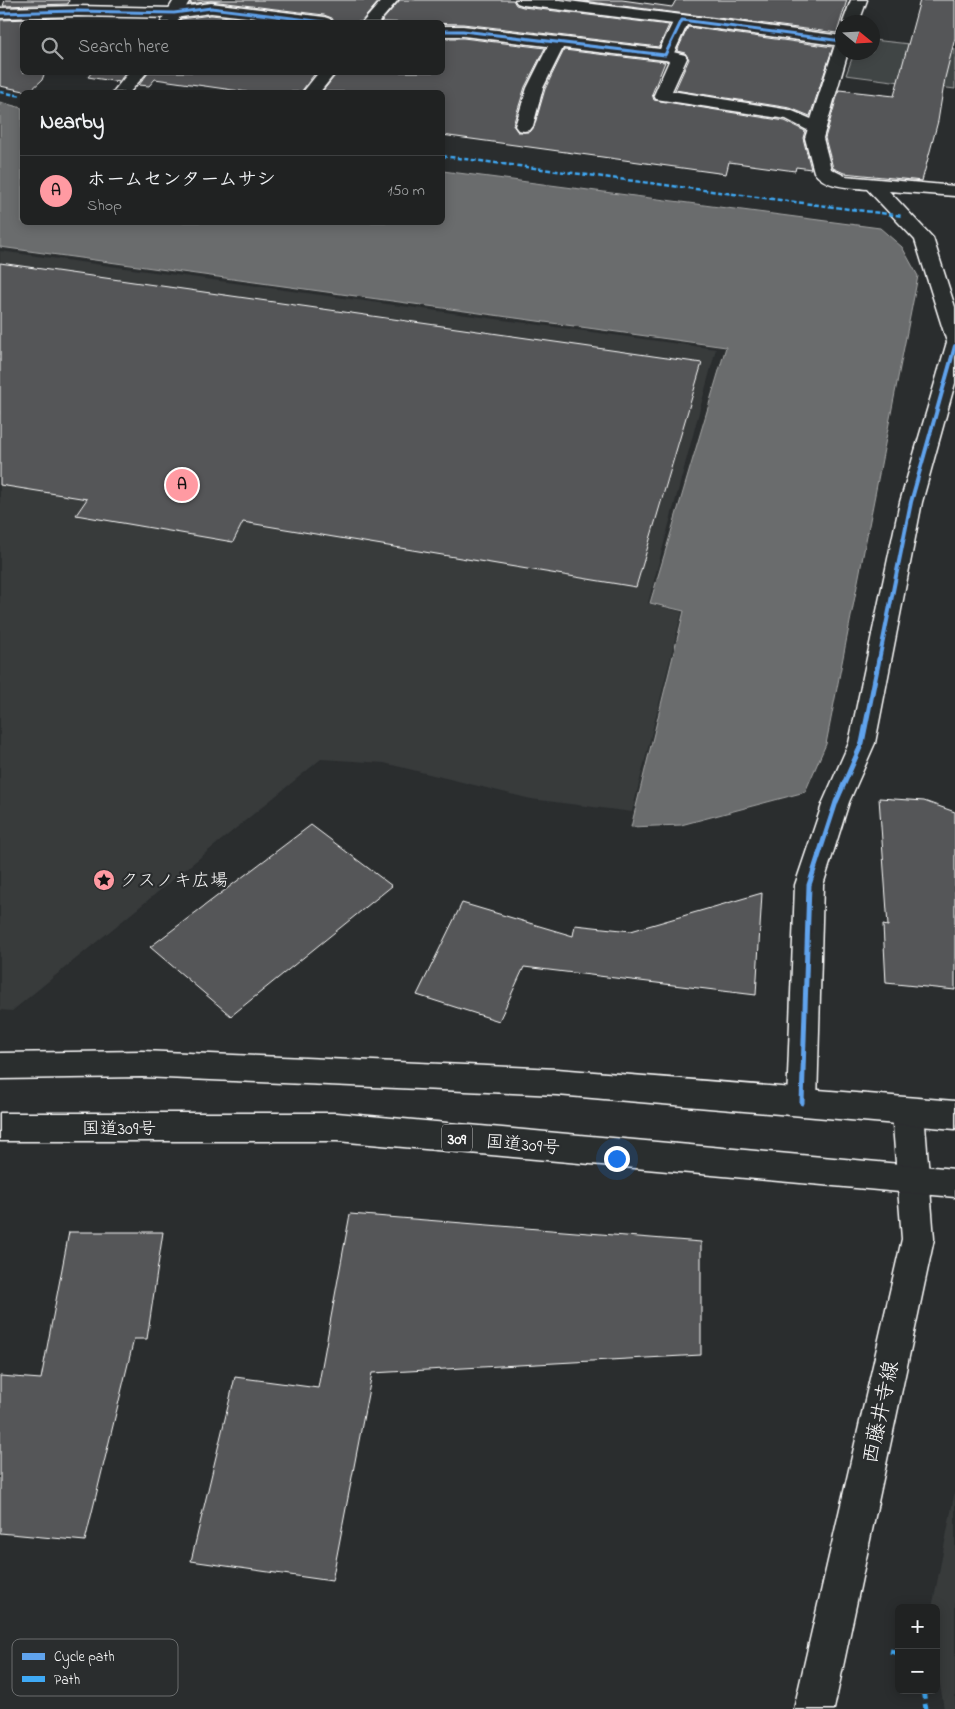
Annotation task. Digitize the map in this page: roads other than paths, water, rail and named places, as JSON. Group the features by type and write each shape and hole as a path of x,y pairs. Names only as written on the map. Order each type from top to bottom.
{"main road":[{"path":"373,20 390,0"},
{"path":"524,0 835,40"},
{"path":"853,15 858,0"},
{"path":"0,13 80,6 175,12 211,8 308,20"},
{"path":"665,55 682,20"},
{"path":"445,31 463,31 680,58 662,95 790,115 817,128"},
{"path":"524,126 535,88 558,42"},
{"path":"838,60 814,138 823,172 841,180 955,191"},
{"path":"123,90 136,75"},
{"path":"313,90 325,75"},
{"path":"872,183 924,238 955,339"},
{"path":"802,1103 809,884 836,802 862,743 911,502 955,346"},
{"path":"0,1066 142,1064 547,1081 955,1115"},
{"name":"西藤井寺線","path":"814,1709 918,1239 908,1112"},
{"name":"国道309号","path":"0,1127 337,1127 955,1183"}],"place":[{"name":"ホームセンタームサシ","path":"182,485"},
{"name":"クスノキ広場","path":"104,880"}]}
